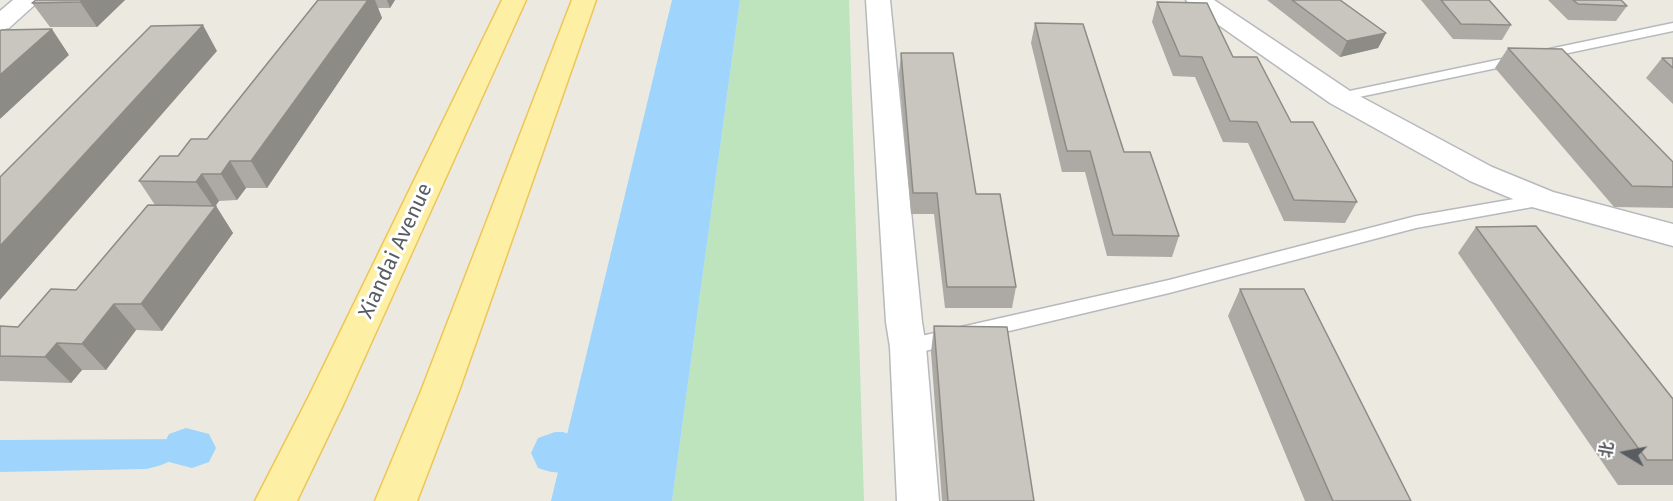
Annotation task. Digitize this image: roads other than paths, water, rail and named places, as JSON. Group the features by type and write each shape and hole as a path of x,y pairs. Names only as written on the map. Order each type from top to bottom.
{"main road":[{"name":"Xiandai Avenue","path":"276,501 330,392 514,0"},
{"path":"396,501 440,391 584,0"}],"street":[{"path":"0,23 28,0"},
{"path":"878,0 904,322 908,347 918,501"},
{"path":"1198,0 1340,97 1481,174 1543,200 1673,236"}],"lane":[{"path":"1340,97 1673,27"},
{"path":"908,347 1146,293 1405,225 1500,204 1543,200"}],"water":[{"path":"672,0 740,0 672,501 551,501"},
{"path":"192,439 173,460 146,469 0,472 0,440"}],"waterway":[{"path":"186,448 192,448"},
{"path":"555,453 563,453"}]}
